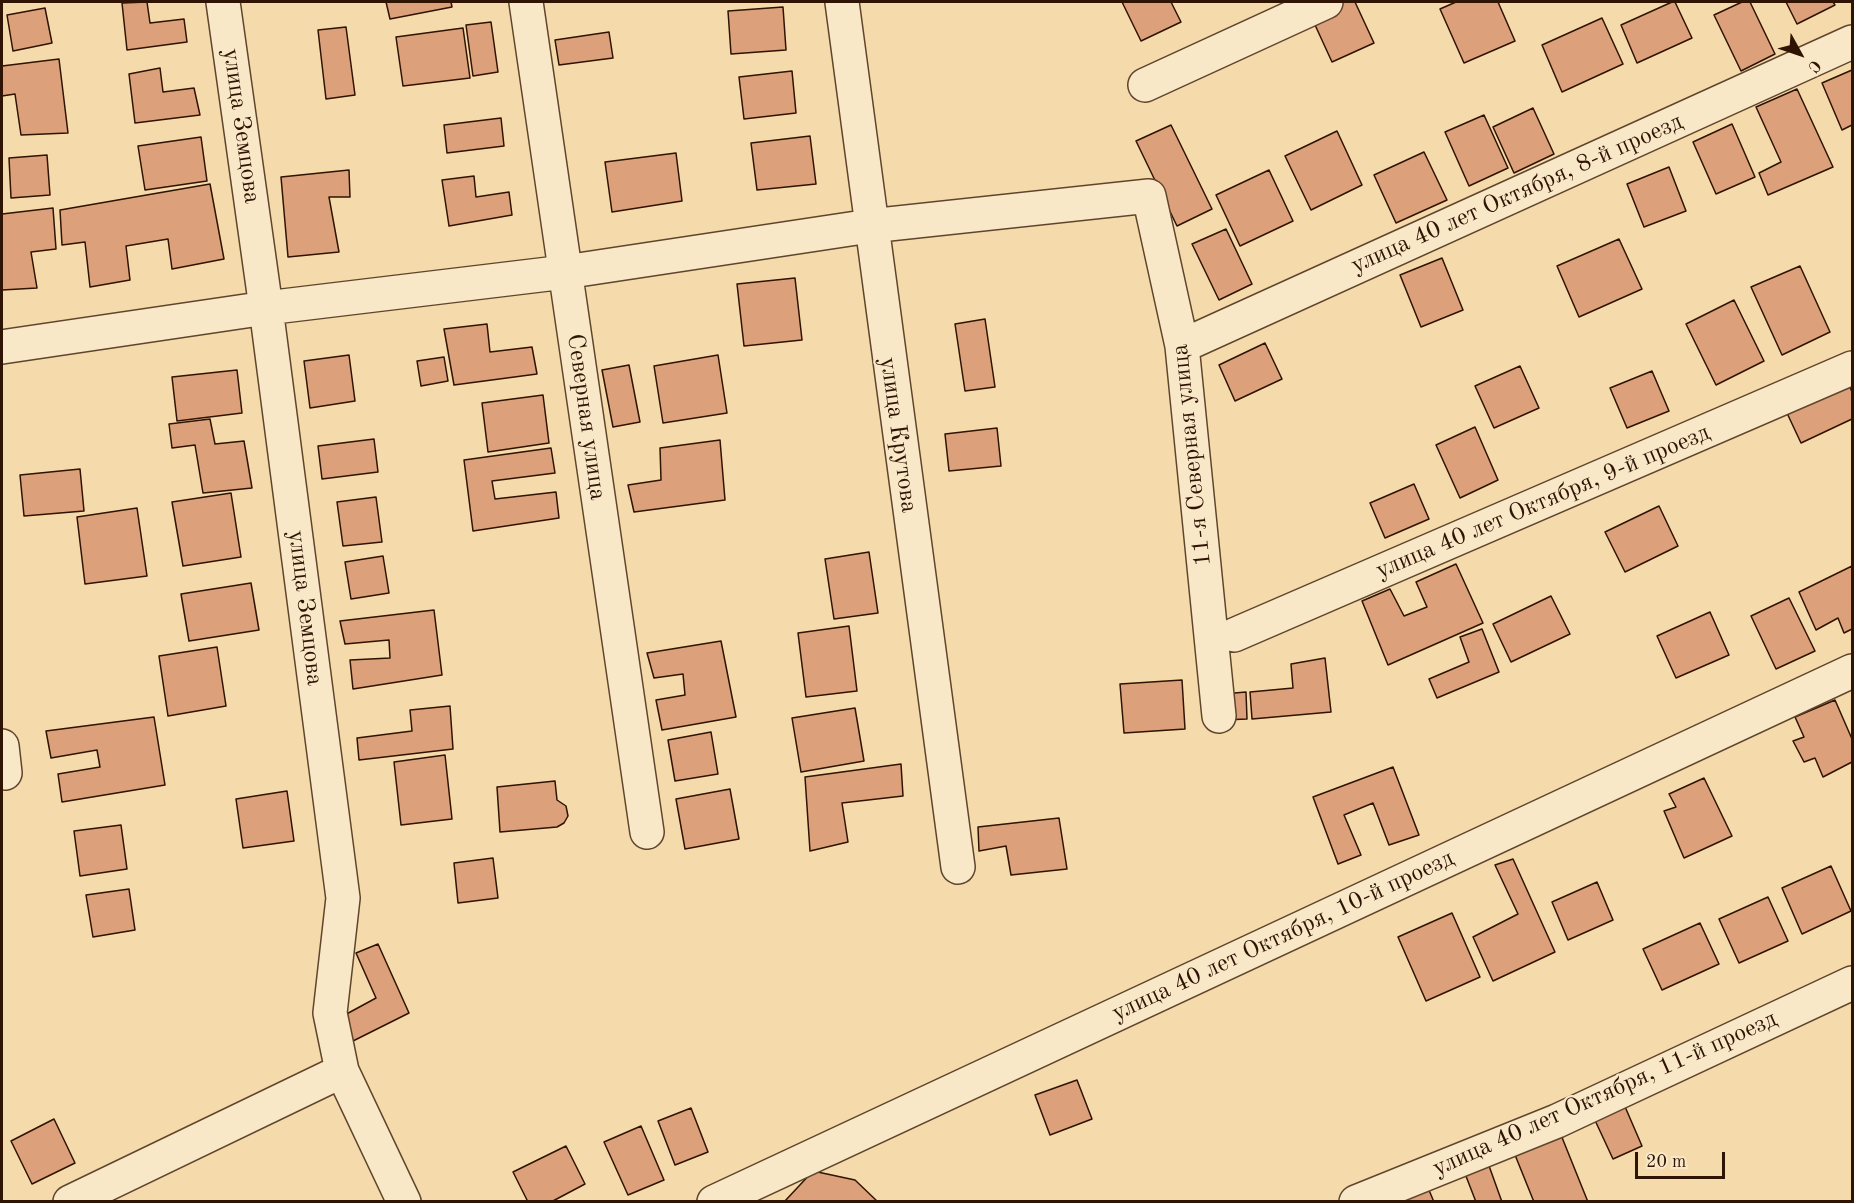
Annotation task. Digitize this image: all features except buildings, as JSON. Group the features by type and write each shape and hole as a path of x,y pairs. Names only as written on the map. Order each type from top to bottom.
{"street":[{"name":"улица Земцова","path":"223,2 266,308 343,898 330,1013 342,1071 404,1202"},
{"name":"Северная улица","path":"526,2 647,832"},
{"name":"улица Крутова","path":"842,2 870,226 958,867"},
{"path":"1145,85 1326,2"},
{"name":"улица 40 лет Октября, 8-й проезд","path":"1182,346 1852,42"},
{"name":"11-я Северная улица","path":"870,226 1149,196 1182,346 1219,716"},
{"path":"2,347 266,308 565,272 870,226"},
{"name":"улица 40 лет Октября, 9-й проезд","path":"1234,635 1852,368"},
{"name":"улица 40 лет Октября, 10-й проезд","path":"714,1202 1852,671"},
{"name":"улица 40 лет Октября, 11-й проезд","path":"1356,1202 1557,1121 1852,983"},
{"path":"70,1202 342,1071"}]}
